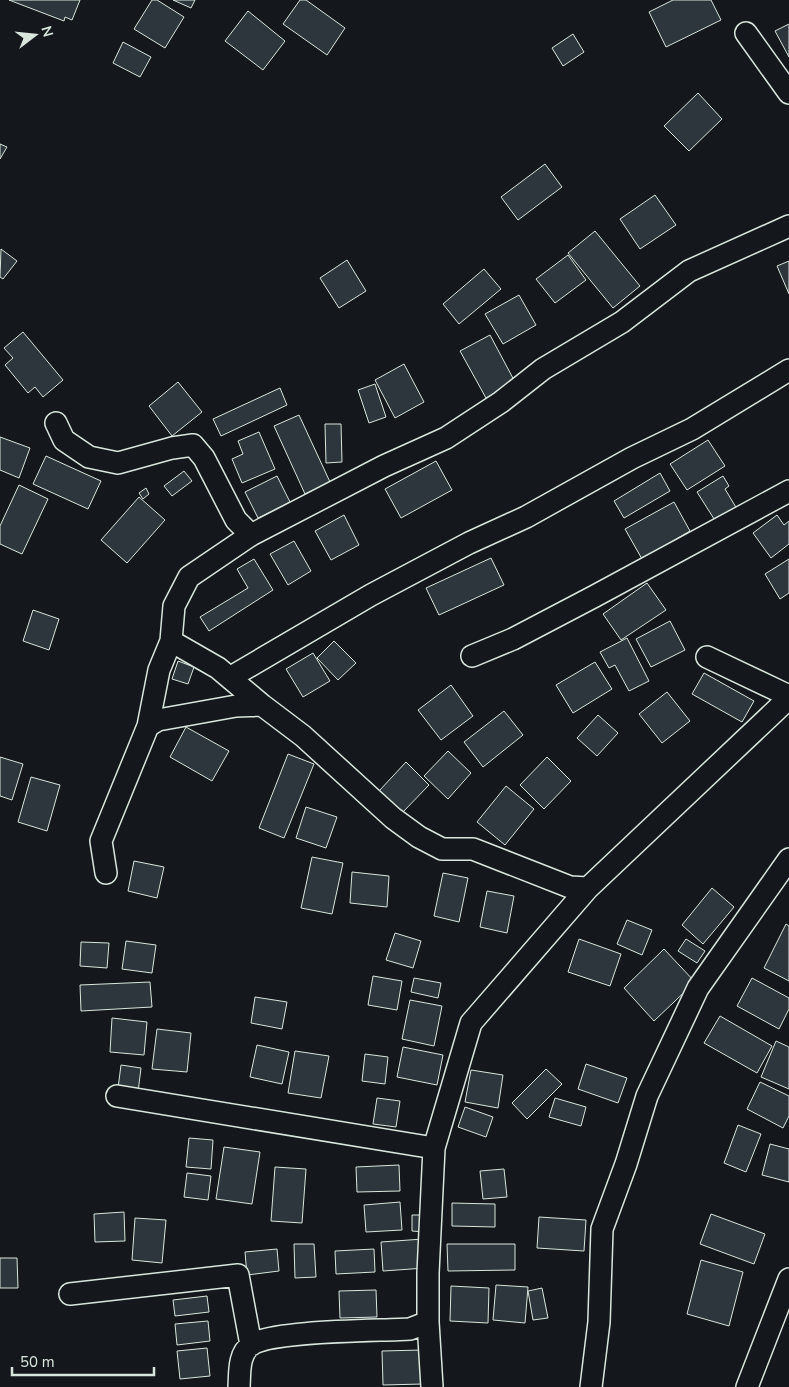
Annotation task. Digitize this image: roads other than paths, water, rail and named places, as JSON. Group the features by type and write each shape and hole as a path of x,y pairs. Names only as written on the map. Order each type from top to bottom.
{"street":[{"path":"746,32 789,93"},
{"path":"106,873 102,841 148,726 160,670 171,641 174,606 189,577 251,535 384,466 446,438 501,402 543,369 622,322 689,271 789,226"},
{"path":"231,678 371,595 469,542 526,517 632,458 692,429 789,370"},
{"path":"56,423 64,440 89,457 118,463 172,448 192,446 204,458 236,520 251,535"},
{"path":"472,656 513,639 789,491"},
{"path":"171,641 194,653 231,678 262,705 303,736 393,818 419,837 442,849 473,849 570,886 588,888"},
{"path":"432,1387 428,1322 434,1148 471,1023 588,888 789,697 707,656"},
{"path":"148,726 158,720 236,706 262,705"},
{"path":"591,1387 599,1322 602,1229 626,1164 647,1096 698,988 789,859"},
{"path":"117,1096 434,1148"},
{"path":"70,1294 238,1275 251,1345"},
{"path":"747,1387 789,1279"},
{"path":"238,1387 242,1356 251,1345 276,1336 410,1329 428,1322"}]}
